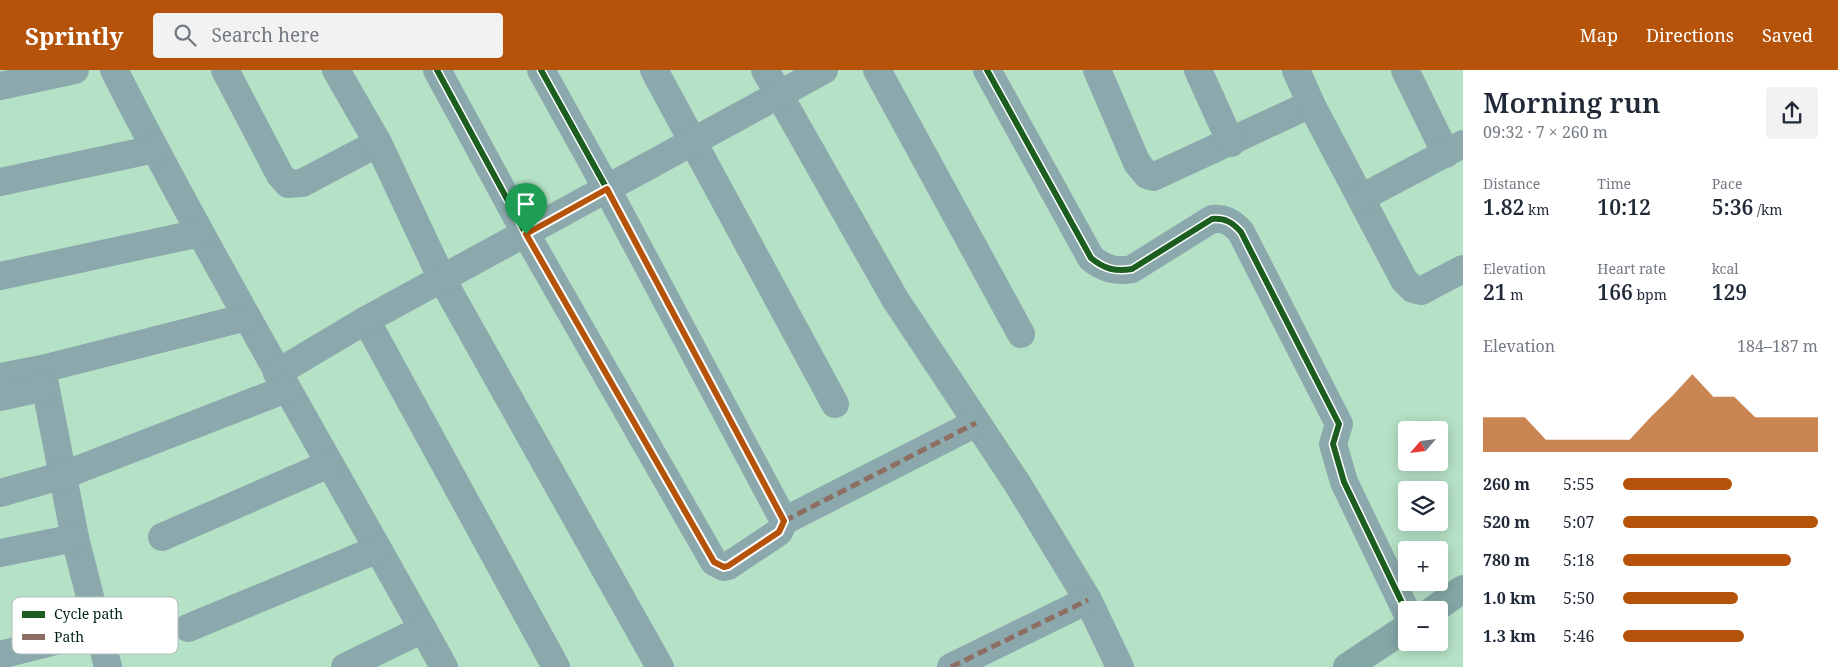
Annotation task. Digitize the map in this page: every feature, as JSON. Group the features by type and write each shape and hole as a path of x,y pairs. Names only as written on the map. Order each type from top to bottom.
{"street":[{"path":"0,86 75,70"},
{"path":"114,70 200,233 444,667"},
{"path":"224,70 280,175 288,184 302,183 378,143"},
{"path":"336,70 378,143 442,279 660,667"},
{"path":"437,70 526,234 714,562 724,567 734,564 779,532 784,521 976,423"},
{"path":"541,70 607,189 784,521"},
{"path":"654,70 835,404"},
{"path":"765,70 895,299 1016,482 1088,600 1120,667"},
{"path":"0,493 64,475 282,381 366,320 824,70"},
{"path":"876,70 1021,334"},
{"path":"987,70 1091,258 1099,265 1120,271 1132,269 1212,219 1222,218 1233,223 1241,232 1339,424 1340,428 1333,444 1344,482 1401,601"},
{"path":"1097,70 1137,163 1147,175 1158,176 1311,104"},
{"path":"1198,70 1231,143"},
{"path":"1296,70 1311,104 1404,280 1413,289 1421,290 1463,269"},
{"path":"1361,198 1454,149 1404,70"},
{"path":"0,182 154,149"},
{"path":"0,276 200,233"},
{"path":"0,397 43,378 247,317"},
{"path":"366,320 556,667"},
{"path":"0,377 43,378"},
{"path":"43,378 64,475 75,538 90,597"},
{"path":"162,537 329,464"},
{"path":"0,553 75,538"},
{"path":"188,628 378,549"},
{"path":"1446,601 1463,589"},
{"path":"952,667 1088,600"},
{"path":"346,667 423,629"},
{"path":"1347,667 1398,633"},
{"path":"5,658 18,654"},
{"path":"105,654 108,667"},
{"path":"118,654 124,667"}],"marked path":[{"path":"784,521 976,423"},
{"path":"951,667 1088,600"}],"cycle path":[{"path":"437,70 526,234 714,562 724,567 728,566 779,532 784,521 607,189 541,70"},
{"path":"987,70 1091,258 1096,262 1110,269 1132,269 1212,219 1228,221 1241,232 1339,424 1333,444 1344,482 1401,601"}],"route":[{"path":"607,189 781,514 784,526 779,532 734,564 724,567 714,562 526,234 607,189"}]}
